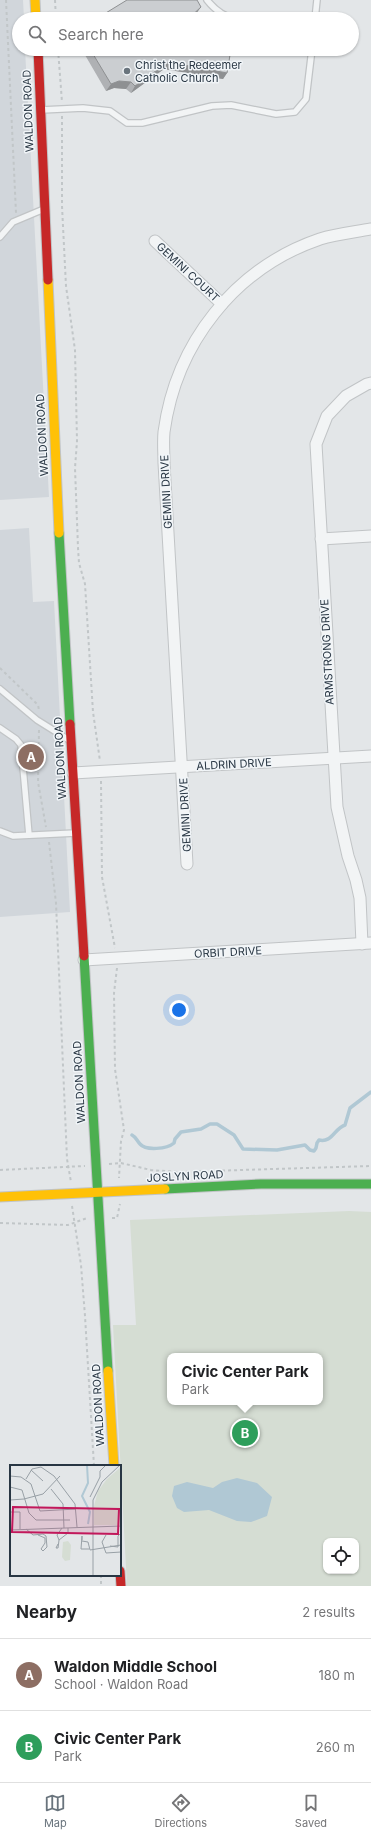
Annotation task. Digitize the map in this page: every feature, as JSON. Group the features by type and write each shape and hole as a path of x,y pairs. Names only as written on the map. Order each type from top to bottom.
{"street":[{"path":"35,0 36,12"},
{"name":"WALDON ROAD","path":"38,56 58,515 114,1465"},
{"name":"GEMINI DRIVE","path":"188,864 164,433 175,383 191,350 215,311 234,291 259,270 321,239 371,229"},
{"name":"GEMINI COURT","path":"155,240 222,304"},
{"name":"ARMSTRONG DRIVE","path":"367,944 360,898 348,856 337,807 316,444 327,416 346,396 371,383"},
{"path":"321,539 371,536"},
{"name":"ALDRIN DRIVE","path":"73,773 371,756"},
{"name":"ORBIT DRIVE","path":"84,960 367,944"},
{"name":"JOSLYN ROAD","path":"0,1197 261,1184 371,1184"},
{"path":"120,1576 121,1586"}],"lane":[{"path":"208,0 214,8 220,12"},
{"path":"316,12 317,0"},
{"path":"40,110 83,108 110,111 127,123 142,123 212,106 231,105 276,114 295,112 306,99 311,56"},
{"path":"0,237 7,227 16,220 44,209"},
{"path":"0,689 39,721 71,742"},
{"path":"0,728 16,739 21,745 29,835"},
{"path":"0,830 13,836 77,833"}],"path":[{"path":"6,0 16,220"},
{"path":"55,0 56,12"},
{"path":"0,1223 64,1225 86,1218 117,1218 120,1208 119,1192 121,1141 124,1130 115,1069 114,985 117,958 102,877 101,771 93,712 85,584 79,562 78,548 75,468 77,441 75,350 66,286 62,206 62,109 58,56"},
{"path":"0,668 38,704 38,782 48,834 56,903 67,1159 86,1316 94,1465"},
{"path":"0,1170 121,1164 151,1170 177,1172 371,1166"},
{"path":"100,1576 101,1586"}],"shaded area":[{"path":"0,0 23,0 24,12 12,12 12,56 25,56 49,497 0,500"},
{"path":"29,528 33,602 54,601 70,912 0,917 0,530"},
{"path":"349,1211 371,1212 371,1586 127,1586 113,1325 136,1325 130,1220"}],"water":[{"path":"237,1478 257,1483 272,1497 267,1516 251,1522 237,1521 209,1510 184,1512 177,1508 172,1496 174,1486 187,1482 213,1488 222,1482"}],"building":[{"path":"127,0 197,0 201,7 196,12 107,12"},
{"path":"94,56 230,56 227,73 168,62 135,86 131,82 119,81 111,84"}],"waterway":[{"path":"132,1135 140,1144 147,1148 162,1148 174,1143 175,1139 181,1132 201,1129 210,1124 217,1124 234,1135 243,1149 277,1150 305,1145 310,1150 314,1151 319,1140 330,1138 338,1129 345,1125 350,1108 371,1092"}],"traffic: fast":[{"path":"59,533 70,724"},
{"path":"84,956 108,1371"},
{"path":"165,1189 261,1184 371,1184"}],"traffic: slow":[{"path":"35,0 36,12"},
{"path":"48,280 59,533"},
{"path":"0,1197 165,1189"},
{"path":"108,1371 114,1465"}],"traffic: jam":[{"path":"38,56 48,280"},
{"path":"70,724 84,956"},
{"path":"120,1576 121,1586"}],"place":[{"name":"Christ the Redeemer Catholic Church","path":"127,71"},
{"name":"Waldon Middle School","path":"31,757"},
{"name":"Civic Center Park","path":"245,1433"}]}
